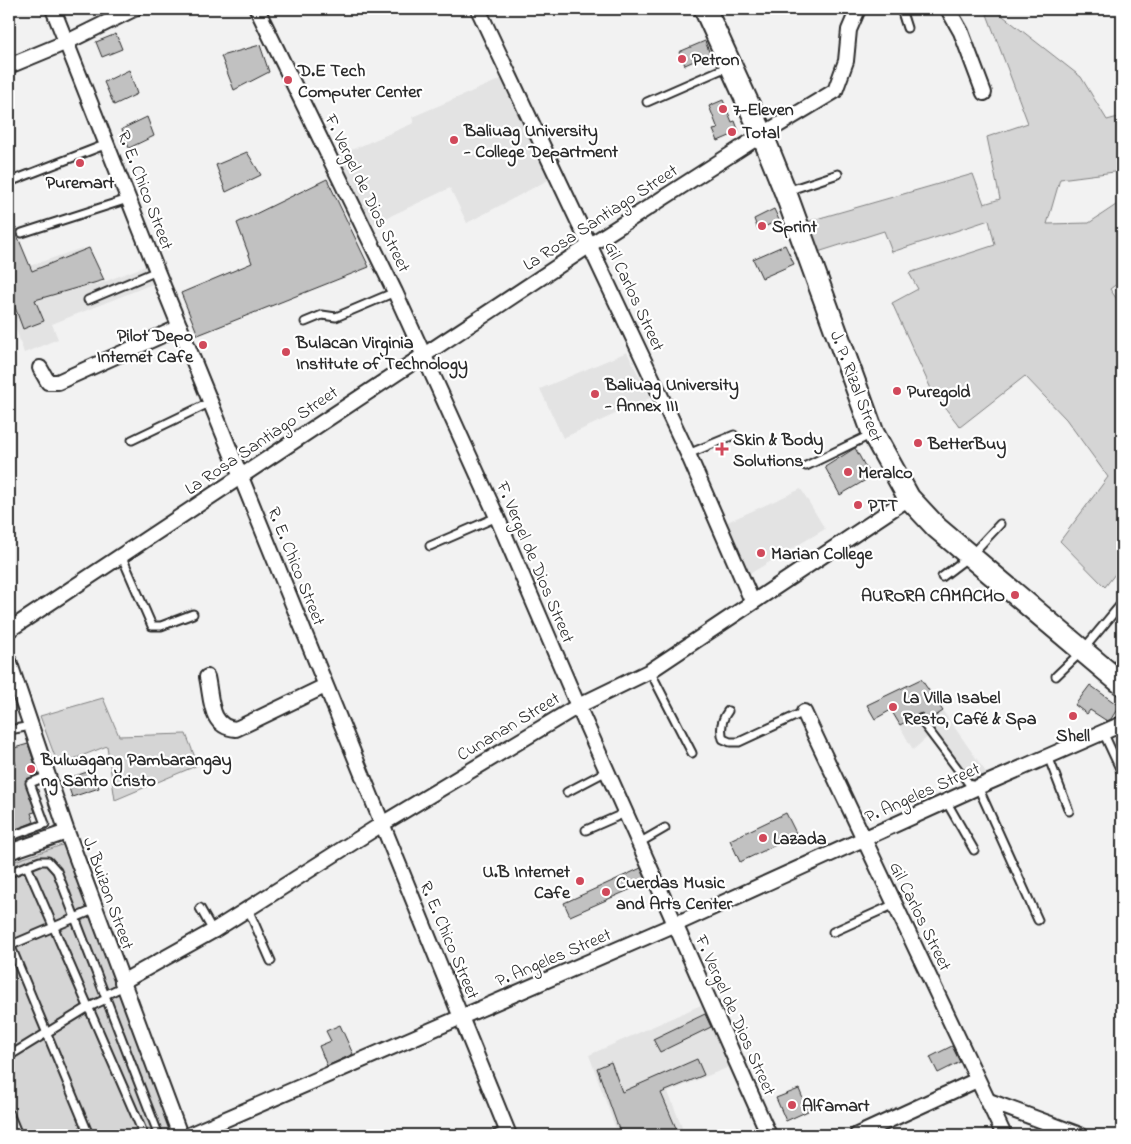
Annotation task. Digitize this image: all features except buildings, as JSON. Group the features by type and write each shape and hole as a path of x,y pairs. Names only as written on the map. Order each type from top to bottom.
{"main road":[{"name":"J. P. Rizal Street","path":"705,9 762,134 785,191 873,433 909,498 937,528 1122,684"}],"street":[{"name":"R. E. Chico Street","path":"53,9 325,686 462,1017 503,1133"},
{"path":"9,66 67,42 134,9"},
{"name":"F. Vergel de Dios Street","path":"258,9 395,292 497,517 578,706 769,1135"},
{"name":"Gil Carlos Street","path":"478,9 688,454 752,601"},
{"name":"La Rosa Santiago Street","path":"9,630 122,557 240,475 590,245 762,134 835,91 846,61 849,30 858,9"},
{"path":"948,9 961,32 984,93"},
{"path":"40,368 48,382 58,382 180,327"},
{"name":"Cunanan Street","path":"123,984 213,932 382,824 578,706 650,671 752,601 909,498"},
{"name":"J. Buizon Street","path":"9,661 12,680 31,726 67,832 180,1135"},
{"path":"207,677 216,719 226,728 236,729 325,686"},
{"name":"Gil Carlos Street","path":"804,712 862,839 895,904 1004,1135"},
{"name":"P. Angeles Street","path":"188,1135 676,924 946,801 1122,724"},
{"path":"9,852 67,832"},
{"path":"857,1135 977,1080"},
{"path":"989,1101 1080,1135"}],"lane":[{"path":"901,9 907,28"},
{"path":"647,102 730,66"},
{"path":"9,182 108,144"},
{"path":"785,191 838,174"},
{"path":"22,233 128,198"},
{"path":"88,300 157,271"},
{"path":"305,322 322,315 336,317 395,292"},
{"path":"132,440 211,402"},
{"path":"806,466 873,433"},
{"path":"688,454 734,435"},
{"path":"430,546 497,517"},
{"path":"942,577 971,555 1000,524"},
{"path":"122,557 152,626 161,626 194,614"},
{"path":"1056,676 1082,651 1122,603"},
{"path":"650,671 692,753"},
{"path":"728,711 724,717 721,731 723,739 730,742 739,742 804,712"},
{"path":"920,719 975,788 1038,920"},
{"path":"9,730 31,726"},
{"path":"1103,732 1122,773"},
{"path":"1048,756 1069,812"},
{"path":"567,792 607,771"},
{"path":"14,836 45,824 30,782 48,776"},
{"path":"946,801 974,850"},
{"path":"586,830 626,813"},
{"path":"639,843 665,828"},
{"path":"9,873 48,861 54,865 158,1133 153,1135"},
{"path":"27,866 87,1008 144,1135"},
{"path":"833,932 895,904"},
{"path":"200,908 213,932"},
{"path":"89,1135 9,944 96,909"},
{"path":"248,909 271,961"},
{"path":"9,1056 106,997 123,984"},
{"path":"9,1113 18,1135"}],"shaded area":[{"path":"985,9 994,9 1081,77 1107,120 1122,116 1122,171 1060,179 1047,224 1089,223 1122,201 1122,280 1110,289 1122,307 1122,565 1105,587 1060,541 1108,477 1066,419 1025,376 960,427 932,391 892,303 918,289 909,273 995,245 989,220 892,252 884,231 818,252 806,222 973,174 984,204 1000,199 987,137 1028,123"},
{"name":"Baliuag University - College Department","path":"506,77 550,179 467,223 450,188 367,227 335,157 414,123 412,117"},
{"path":"82,248 96,285 148,265 155,283 52,324 58,339 24,353 9,308 9,273"},
{"name":"Baliuag University - Annex III","path":"627,352 650,398 563,438 540,389"},
{"name":"Marian College","path":"801,489 825,529 746,576 723,524"},
{"name":"La Villa Isabel Resto, Café & Spa","path":"921,679 988,775 962,787 931,734 913,750 891,710 875,719 867,705"},
{"path":"103,698 119,736 186,734 198,765 115,800 107,746 58,765 40,716"},
{"path":"68,843 175,1135 9,1135 9,863"},
{"path":"710,1001 739,1063 668,1092 685,1135 618,1135 589,1055"}],"place":[{"name":"Petron","path":"682,59"},
{"name":"D.E Tech Computer Center","path":"288,80"},
{"name":"7-Eleven","path":"723,109"},
{"name":"Total","path":"732,132"},
{"name":"Baliuag University - College Department","path":"454,140"},
{"name":"Puremart","path":"80,163"},
{"name":"Sprint","path":"762,226"},
{"name":"Pilot Depo Internet Cafe","path":"203,345"},
{"name":"Bulacan Virginia Institute of Technology","path":"286,352"},
{"name":"Puregold","path":"897,391"},
{"name":"Baliuag University - Annex III","path":"595,394"},
{"name":"BetterBuy","path":"918,443"},
{"name":"Skin & Body Solutions","path":"722,449"},
{"name":"Meralco","path":"848,472"},
{"name":"PTT","path":"858,505"},
{"name":"Marian College","path":"761,553"},
{"name":"AURORA CAMACHO","path":"1015,595"},
{"name":"La Villa Isabel Resto, Café & Spa","path":"893,707"},
{"name":"Shell","path":"1073,716"},
{"name":"Bulwagang Pambarangay ng Santo Cristo","path":"31,769"},
{"name":"Lazada","path":"763,838"},
{"name":"U.B Internet Cafe","path":"580,881"},
{"name":"Cuerdas Music and Arts Center","path":"606,892"},
{"name":"Alfamart","path":"792,1105"}]}
